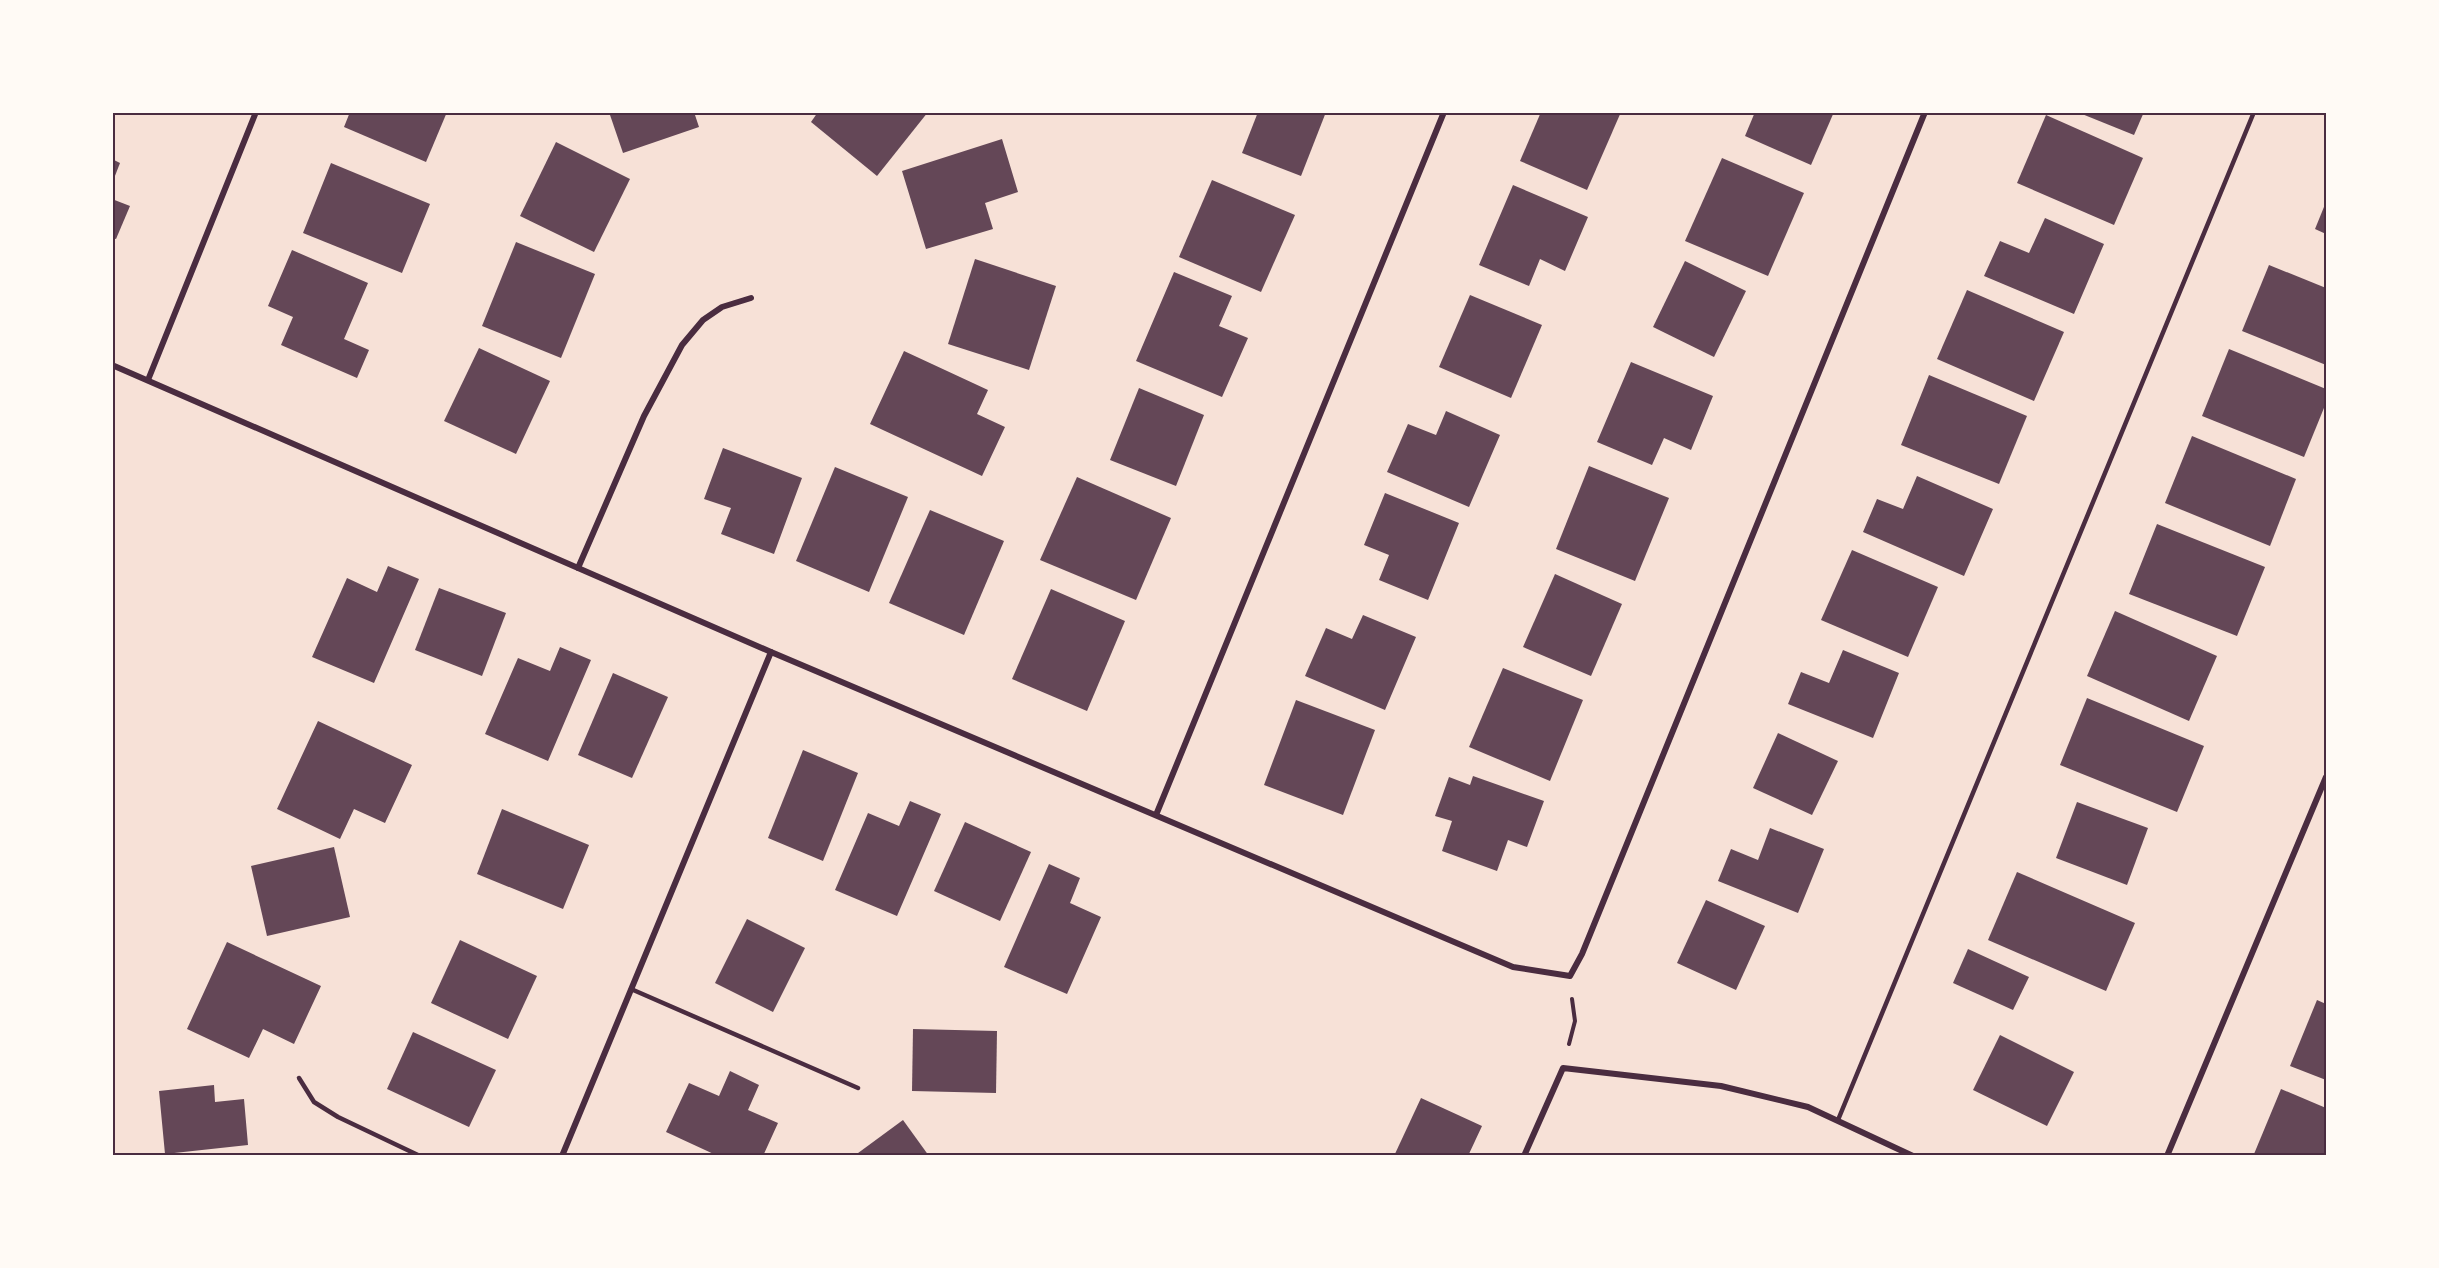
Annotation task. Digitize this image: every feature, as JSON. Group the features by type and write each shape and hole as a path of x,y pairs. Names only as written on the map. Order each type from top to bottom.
{"street":[{"path":"148,380 256,112"},
{"path":"1156,815 1444,112"},
{"path":"112,365 771,652 1512,967 1570,976 1582,954 1925,112"},
{"path":"578,568 644,416 682,345 704,320 722,308 751,297"},
{"path":"562,1155 771,652"},
{"path":"2167,1155 2326,777"},
{"path":"1524,1155 1563,1068 1721,1086 1809,1107 1913,1155"}],"lane":[{"path":"1838,1120 2254,112"},
{"path":"631,989 858,1088"},
{"path":"299,1078 314,1102 338,1117 420,1155"}],"path":[{"path":"1563,1068 1575,1021 1570,976"}],"building":[{"path":"350,112 447,112 426,162 344,127"},
{"path":"609,112 694,112 699,127 623,153"},
{"path":"818,112 928,112 877,176 811,122"},
{"path":"1258,112 1326,112 1301,176 1242,153"},
{"path":"1541,112 1621,112 1587,190 1520,161"},
{"path":"1755,112 1834,112 1811,165 1745,136"},
{"path":"2077,112 2144,112 2134,135"},
{"path":"2046,115 2143,158 2114,225 2017,183"},
{"path":"1002,139 1018,192 985,203 993,229 926,249 902,171"},
{"path":"556,142 630,179 594,252 520,216"},
{"path":"1722,158 1804,193 1768,276 1685,241"},
{"path":"112,159 120,163 113,181 112,181"},
{"path":"331,163 430,204 402,273 303,233"},
{"path":"1212,180 1295,215 1261,292 1179,257"},
{"path":"1513,185 1588,217 1565,271 1540,259 1529,286 1479,265"},
{"path":"112,199 130,206 116,239 112,238"},
{"path":"2326,202 2326,234 2315,229"},
{"path":"2045,218 2104,244 2074,314 1984,276 2000,241 2029,253"},
{"path":"516,242 595,274 561,358 482,326"},
{"path":"292,250 368,283 344,339 369,350 357,378 281,345 293,317 268,306"},
{"path":"975,259 1056,286 1029,370 948,344"},
{"path":"1685,261 1746,291 1714,357 1653,327"},
{"path":"2269,265 2326,288 2326,365 2242,331"},
{"path":"1174,272 1232,296 1219,326 1248,338 1222,397 1136,361"},
{"path":"1967,290 2064,332 2034,401 1937,359"},
{"path":"1470,295 1542,325 1511,398 1439,367"},
{"path":"479,348 550,381 516,454 444,421"},
{"path":"2229,349 2326,389 2326,403 2304,457 2202,416"},
{"path":"904,351 988,390 977,414 1005,427 982,476 870,424"},
{"path":"1631,362 1713,396 1691,450 1664,438 1652,465 1597,442"},
{"path":"1929,375 2027,416 1999,484 1901,445"},
{"path":"1139,388 1204,415 1176,486 1110,460"},
{"path":"1446,411 1500,435 1469,507 1387,472 1408,424 1436,435"},
{"path":"2192,436 2296,479 2270,546 2165,503"},
{"path":"723,448 802,478 774,554 721,534 731,508 704,499"},
{"path":"1589,466 1669,498 1635,581 1556,549"},
{"path":"835,467 908,497 869,592 796,561"},
{"path":"1917,476 1993,509 1964,576 1863,532 1877,499 1903,509"},
{"path":"1077,477 1171,518 1136,600 1040,560"},
{"path":"1385,493 1459,523 1428,600 1379,580 1389,555 1364,545"},
{"path":"930,510 1004,541 964,635 889,603"},
{"path":"2157,524 2265,567 2237,636 2129,594"},
{"path":"1852,550 1938,587 1908,657 1821,620"},
{"path":"388,566 419,579 374,683 312,657 347,578 377,592"},
{"path":"1555,574 1622,604 1591,676 1523,647"},
{"path":"439,588 506,613 482,676 415,650"},
{"path":"1051,589 1125,621 1087,711 1012,679"},
{"path":"2115,611 2217,656 2189,721 2087,676"},
{"path":"1363,615 1416,637 1385,710 1305,676 1326,628 1352,639"},
{"path":"560,647 591,660 548,761 485,734 518,658 550,671"},
{"path":"1843,650 1899,673 1873,738 1788,704 1801,672 1829,683"},
{"path":"1503,668 1583,700 1550,781 1469,747"},
{"path":"613,673 668,697 632,778 578,755"},
{"path":"2087,698 2204,746 2177,812 2060,765"},
{"path":"1296,700 1375,730 1343,815 1264,785"},
{"path":"318,721 412,765 385,823 354,809 340,839 277,809"},
{"path":"1778,733 1838,761 1812,815 1753,788"},
{"path":"803,750 858,773 823,861 768,838"},
{"path":"1473,776 1544,801 1527,847 1508,840 1497,871 1442,851 1452,821 1435,816 1449,777 1470,785"},
{"path":"910,801 941,814 897,916 835,890 868,813 899,826"},
{"path":"2077,802 2148,828 2127,885 2056,858"},
{"path":"502,809 589,845 563,909 477,874"},
{"path":"965,822 1031,852 1000,921 934,891"},
{"path":"1770,828 1824,849 1798,913 1718,881 1731,849 1758,860"},
{"path":"334,847 350,917 267,936 251,866"},
{"path":"1049,864 1080,878 1070,903 1101,917 1067,994 1004,967"},
{"path":"2017,872 2135,923 2106,991 1988,940"},
{"path":"1706,900 1765,926 1736,990 1677,963"},
{"path":"747,919 805,948 773,1012 715,983"},
{"path":"460,940 537,976 508,1039 431,1003"},
{"path":"227,942 321,986 294,1044 263,1029 249,1058 187,1029"},
{"path":"1968,949 2029,977 2013,1010 1953,983"},
{"path":"2317,1000 2326,1004 2326,1080 2290,1066"},
{"path":"913,1029 997,1031 996,1093 912,1091"},
{"path":"413,1032 496,1070 469,1127 387,1089"},
{"path":"2000,1035 2074,1072 2047,1126 1973,1090"},
{"path":"730,1071 759,1085 748,1110 778,1123 763,1156 718,1156 666,1132 689,1083 719,1096"},
{"path":"214,1085 215,1102 244,1099 248,1145 165,1154 159,1091"},
{"path":"2281,1089 2326,1108 2325,1156 2254,1154"},
{"path":"1421,1098 1482,1126 1468,1156 1394,1156"},
{"path":"903,1120 929,1156 854,1156"}]}
